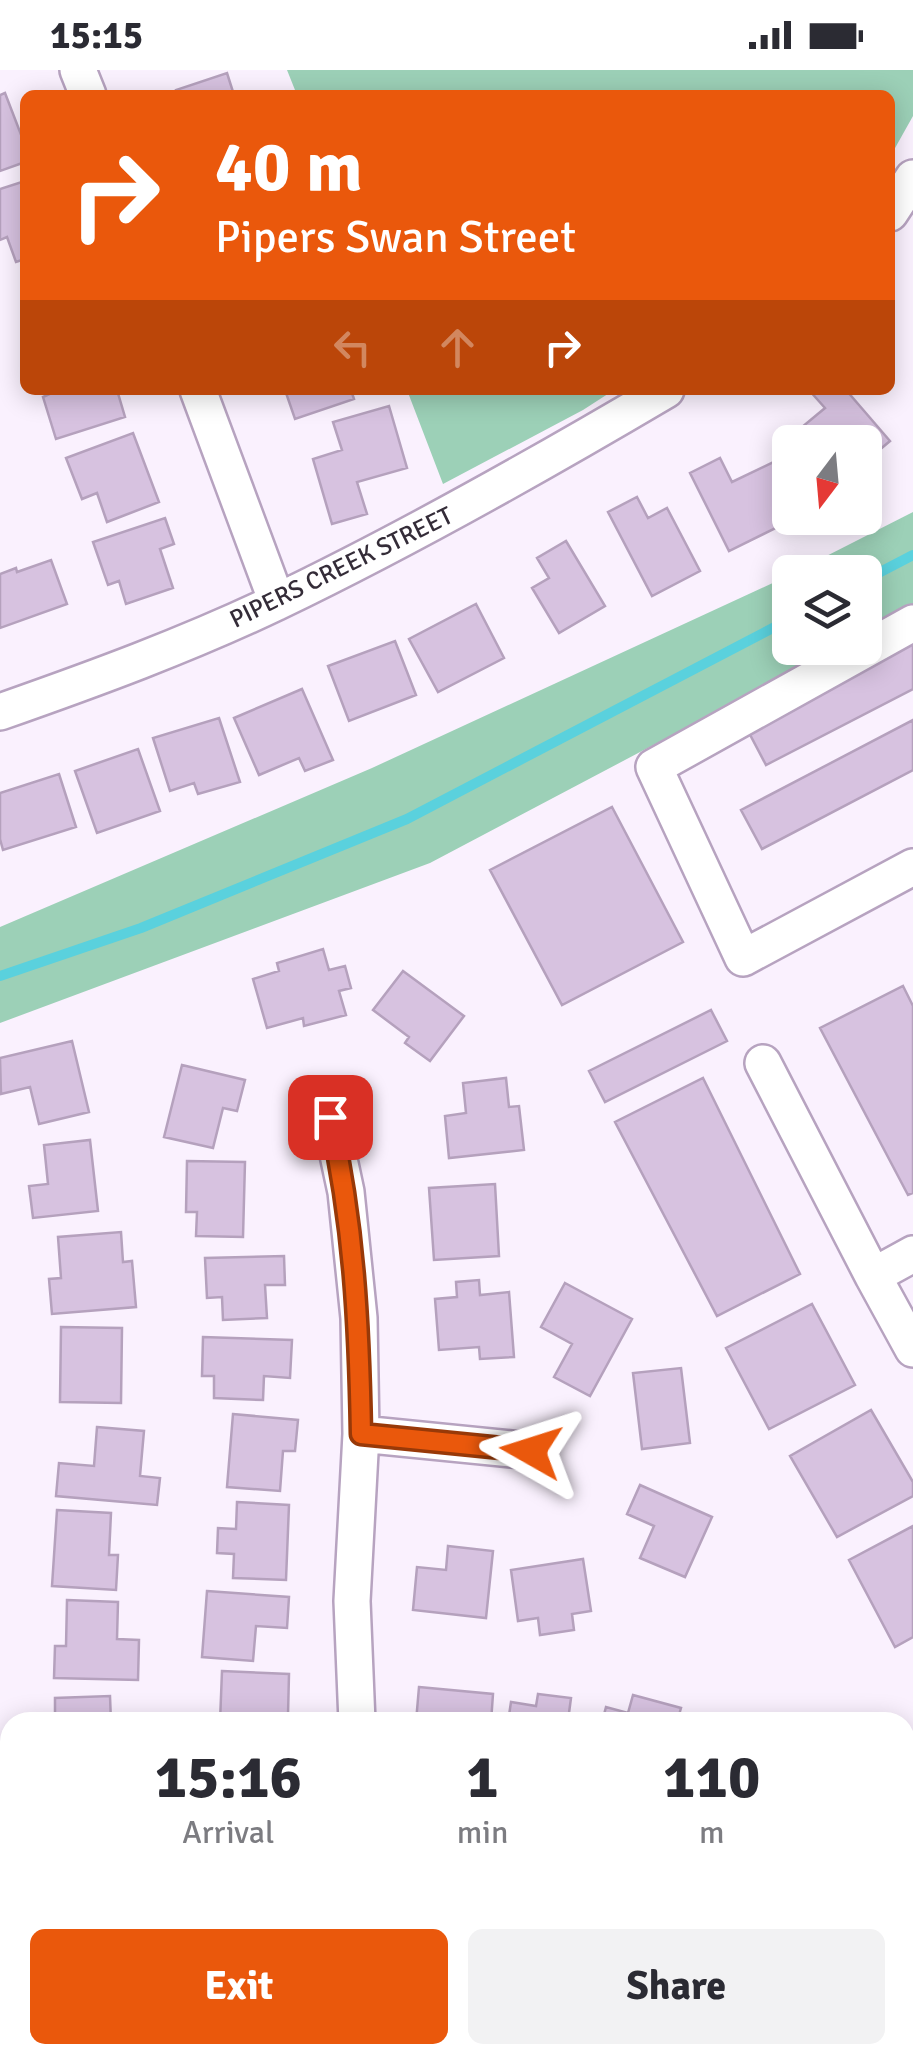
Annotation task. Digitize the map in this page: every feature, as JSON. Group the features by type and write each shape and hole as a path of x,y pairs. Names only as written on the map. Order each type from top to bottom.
{"street":[{"path":"895,205 913,178"},
{"path":"200,395 277,602"},
{"name":"PIPERS CREEK STREET","path":"0,712 158,654 277,602 508,484 658,395"},
{"path":"913,622 654,767 743,958 913,867"},
{"path":"763,1063 913,1349"},
{"path":"330,1117 346,1192 357,1300 361,1434 352,1601 356,1712"},
{"path":"873,1276 913,1254"},
{"path":"361,1434 531,1451"}],"green space":[{"path":"287,70 913,70 913,116 895,148 895,90 295,90"},
{"path":"409,395 606,395 583,410 443,484"},
{"path":"913,512 913,607 882,624 882,555 828,555 868,535 882,535 882,528"},
{"path":"772,583 772,665 805,665 430,863 0,1023 0,927 372,768"}],"building":[{"path":"227,73 232,90 176,90"},
{"path":"5,93 20,132 20,164 0,171 0,95"},
{"path":"20,183 20,261 16,262 7,237 0,240 0,189"},
{"path":"118,395 125,417 56,439 43,397"},
{"path":"287,395 353,395 354,399 295,419"},
{"path":"813,395 850,395 876,425 804,425 825,408"},
{"path":"389,406 407,468 357,482 367,514 332,524 313,459 342,450 333,422"},
{"path":"882,432 890,441 882,448"},
{"path":"133,433 159,502 107,522 97,493 82,499 66,458"},
{"path":"720,458 732,482 772,463 772,530 729,551 690,473"},
{"path":"637,497 648,518 667,508 700,571 652,596 608,512"},
{"path":"165,518 174,544 160,549 173,588 126,604 119,581 108,585 93,542"},
{"path":"566,541 605,606 559,633 532,588 549,578 537,558"},
{"path":"51,560 67,604 0,628 0,574"},
{"path":"476,604 504,658 438,692 409,639"},
{"path":"913,639 913,689 766,765 746,727 864,665 882,665 882,655"},
{"path":"395,641 416,695 349,721 328,666"},
{"path":"302,689 333,760 305,771 299,758 259,775 234,718"},
{"path":"219,718 240,782 198,794 194,783 170,791 153,738"},
{"path":"913,720 913,770 762,849 741,810"},
{"path":"138,749 160,811 97,833 75,771"},
{"path":"59,774 76,827 3,850 0,793"},
{"path":"612,807 683,942 562,1005 490,870"},
{"path":"323,949 329,970 345,966 351,988 339,991 346,1015 304,1026 303,1018 267,1028 253,979 279,971 277,963"},
{"path":"403,971 464,1016 430,1061 405,1043 409,1037 373,1010"},
{"path":"903,986 913,1006 913,1193 908,1195 820,1028"},
{"path":"711,1010 727,1041 605,1102 589,1071"},
{"path":"72,1041 89,1112 39,1124 30,1087 1,1094 0,1058"},
{"path":"182,1065 245,1080 237,1111 223,1108 213,1148 164,1137"},
{"path":"506,1078 509,1107 519,1106 524,1150 449,1158 445,1116 466,1113 463,1083"},
{"path":"703,1078 800,1274 717,1316 615,1122"},
{"path":"90,1140 98,1211 33,1218 29,1186 48,1184 44,1145"},
{"path":"187,1161 245,1162 243,1237 196,1236 197,1212 186,1212"},
{"path":"495,1184 499,1256 434,1260 429,1188"},
{"path":"121,1232 123,1262 132,1261 136,1307 52,1314 49,1279 61,1278 58,1237"},
{"path":"284,1256 285,1285 265,1285 267,1318 223,1320 222,1297 207,1298 205,1258"},
{"path":"479,1280 480,1295 509,1292 514,1357 480,1359 479,1347 439,1350 435,1299 457,1297 456,1282"},
{"path":"565,1283 632,1319 590,1396 554,1377 572,1344 541,1327"},
{"path":"812,1304 855,1385 769,1429 726,1348"},
{"path":"61,1327 122,1328 121,1403 60,1402"},
{"path":"203,1337 292,1340 290,1378 264,1376 263,1400 214,1398 214,1376 202,1376"},
{"path":"681,1368 690,1443 642,1449 633,1373"},
{"path":"871,1410 913,1482 913,1496 837,1537 790,1456"},
{"path":"233,1414 298,1420 295,1451 283,1451 280,1491 227,1487"},
{"path":"97,1427 144,1431 140,1476 160,1478 157,1505 56,1496 59,1463 94,1466"},
{"path":"640,1485 712,1517 685,1577 640,1558 654,1526 627,1514"},
{"path":"237,1502 289,1505 286,1580 233,1578 234,1554 217,1553 218,1528 236,1529"},
{"path":"57,1510 111,1513 109,1555 118,1555 116,1590 52,1586"},
{"path":"913,1526 913,1637 895,1647 849,1560"},
{"path":"448,1546 493,1551 486,1618 413,1610 417,1567 446,1570"},
{"path":"583,1559 591,1611 572,1614 574,1630 540,1635 538,1618 518,1621 511,1570"},
{"path":"207,1591 289,1597 287,1628 256,1626 253,1661 202,1657"},
{"path":"67,1600 118,1602 117,1639 139,1640 138,1680 54,1678 55,1646 66,1646"},
{"path":"222,1671 289,1674 288,1712 220,1712"},
{"path":"419,1687 493,1694 492,1712 417,1712"},
{"path":"538,1694 571,1698 569,1712 510,1712 511,1702 536,1706"},
{"path":"633,1695 681,1708 680,1712 628,1712"},
{"path":"110,1696 111,1712 55,1712 55,1698"}],"waterway":[{"path":"882,571 913,555"},
{"path":"0,976 141,928 407,819 772,628"}],"route":[{"path":"330,1117 346,1192 359,1318 361,1434 531,1451"}]}
